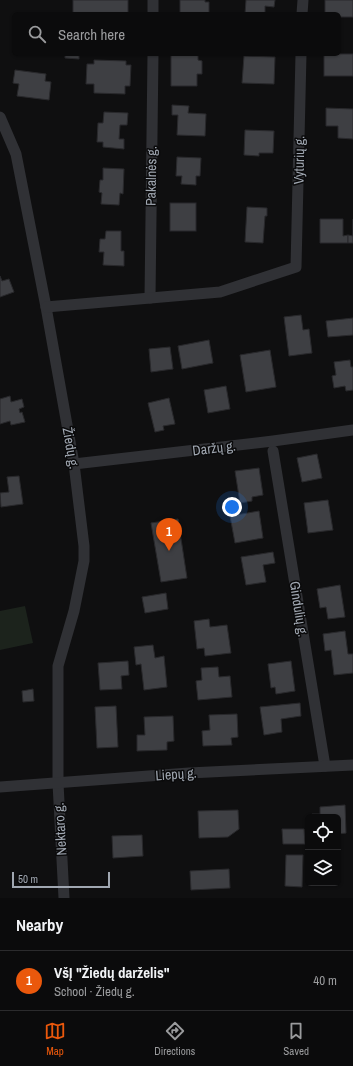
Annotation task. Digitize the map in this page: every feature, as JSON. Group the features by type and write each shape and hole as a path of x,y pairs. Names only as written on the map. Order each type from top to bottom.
{"street":[{"path":"153,0 153,12"},
{"path":"302,12 303,0"},
{"name":"Pakalnės g.","path":"150,298 152,56"},
{"name":"Vyturių g.","path":"150,298 220,292 296,267 302,56"},
{"name":"Žiedų g.","path":"0,117 3,134 16,154 46,306 74,464 84,546 74,611 58,666 58,783"},
{"path":"46,306 150,298"},
{"name":"Daržų g.","path":"74,464 273,441 353,430"},
{"name":"Gindulių g.","path":"273,451 325,766"},
{"name":"Liepų g.","path":"0,787 189,773 353,764"},
{"name":"Nektaro g.","path":"58,783 64,898"}],"shaded area":[{"path":"25,606 33,643 0,650 0,611"}],"building":[{"path":"73,0 128,0 128,12 73,12"},
{"path":"180,0 205,0 205,2 209,2 209,12 180,12"},
{"path":"246,0 275,0 274,7 265,6 265,12 245,12"},
{"path":"325,0 353,0 353,17 341,17 341,12 325,12"},
{"path":"353,54 353,76 324,76 324,56"},
{"path":"65,56 79,56 79,59 65,58"},
{"path":"171,56 198,56 198,60 202,61 202,74 197,74 197,86 171,86"},
{"path":"244,56 275,57 274,84 242,83"},
{"path":"94,60 126,61 126,65 131,65 130,86 125,86 125,94 94,93 94,84 86,84 87,64 94,64"},
{"path":"15,70 46,74 45,81 51,82 49,100 17,96 19,84 13,83"},
{"path":"172,105 189,106 188,113 206,114 205,136 177,135 178,115 172,115"},
{"path":"326,108 353,109 353,139 338,138 338,126 326,126"},
{"path":"104,112 128,113 127,125 120,125 119,139 124,139 124,149 103,147 103,142 97,142 98,123 103,123"},
{"path":"245,130 274,131 273,153 259,153 259,156 244,155"},
{"path":"177,157 201,158 200,176 196,176 196,185 181,184 182,176 176,176"},
{"path":"103,168 124,169 123,194 120,193 119,205 101,204 102,193 99,192 100,180 103,180"},
{"path":"170,203 196,203 196,231 170,231"},
{"path":"247,207 267,208 263,243 245,242"},
{"path":"320,219 343,219 343,236 348,235 348,243 320,243"},
{"path":"106,231 121,231 121,251 124,251 124,266 103,265 104,252 99,252 100,239 105,239"},
{"path":"348,235 353,236 353,243 348,243"},
{"path":"0,276 2,281 9,279 14,292 0,297"},
{"path":"301,315 303,330 309,329 312,353 289,356 284,317"},
{"path":"353,318 353,335 328,337 326,321"},
{"path":"209,340 213,363 182,369 178,346"},
{"path":"170,347 173,369 151,372 149,349"},
{"path":"270,350 276,387 246,392 240,355"},
{"path":"350,360 351,367 353,367 353,390 346,391 345,386 334,388 332,376 336,375 334,362"},
{"path":"226,386 230,409 208,413 204,390"},
{"path":"10,396 11,402 22,399 24,407 19,409 20,413 22,412 25,422 11,425 10,421 0,424 0,399"},
{"path":"169,398 175,424 163,426 164,430 155,432 148,403"},
{"path":"317,454 322,478 302,482 297,458"},
{"path":"259,468 263,495 252,497 252,501 240,503 235,471"},
{"path":"19,476 23,504 1,507 0,493 9,492 7,477"},
{"path":"328,500 333,530 308,533 304,503"},
{"path":"259,511 263,538 235,543 230,516"},
{"path":"178,519 187,578 161,582 151,523"},
{"path":"273,552 275,563 263,565 266,582 246,585 241,557"},
{"path":"340,585 345,617 328,619 326,607 320,608 317,589"},
{"path":"166,593 168,609 145,613 142,597"},
{"path":"209,619 210,627 227,625 231,653 205,656 204,648 197,649 194,621"},
{"path":"345,631 348,654 353,654 353,673 334,675 331,650 325,651 323,634"},
{"path":"153,645 155,658 164,656 167,687 144,690 141,664 136,665 134,647"},
{"path":"128,661 129,675 121,676 122,689 100,690 98,663"},
{"path":"291,661 295,691 276,694 275,687 271,688 268,664"},
{"path":"218,667 219,677 230,676 232,697 198,700 196,681 202,680 201,668"},
{"path":"33,689 34,701 23,702 22,691"},
{"path":"300,703 301,716 281,719 282,732 264,735 260,707"},
{"path":"116,706 118,747 97,748 95,707"},
{"path":"237,714 238,737 231,738 232,745 203,746 202,731 210,730 209,715"},
{"path":"173,716 174,741 167,742 167,750 137,751 137,735 145,735 144,717"},
{"path":"345,805 346,833 341,834 341,814 320,814 320,807"},
{"path":"238,810 239,829 228,837 199,838 198,811"},
{"path":"282,829 304,829 305,844 283,844"},
{"path":"142,835 143,856 113,858 112,836"},
{"path":"286,855 303,855 302,887 285,886"},
{"path":"229,869 230,888 191,890 190,871"}],"place":[{"name":"VšĮ \"Žiedų darželis\"","path":"169,551"}]}
